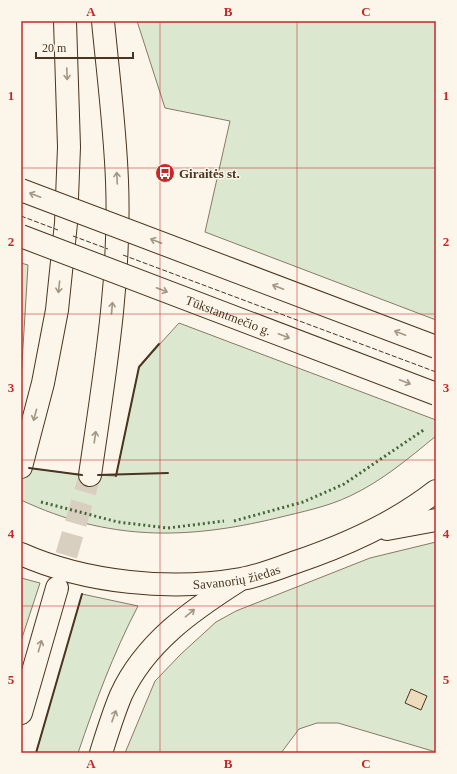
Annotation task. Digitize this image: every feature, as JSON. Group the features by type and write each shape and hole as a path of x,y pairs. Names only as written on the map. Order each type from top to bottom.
{"highway":[{"path":"21,467 43,383 56,310 66,223 69,147 65,21"},
{"path":"90,475 112,311 116,240 117,181 103,21"},
{"path":"21,190 436,347"},
{"name":"Tūkstantmečio g.","path":"21,236 436,394"},
{"name":"Savanorių žiedas","path":"21,554 40,562 70,571 112,580 169,584 241,579 326,552 372,532 423,501 436,491"},
{"path":"372,532 436,520"},
{"path":"101,753 122,695 139,665 158,640 198,607 241,579"},
{"path":"21,712 56,588"}],"green space":[{"path":"137,21 436,21 436,320 205,232 230,121 165,108"},
{"path":"21,263 28,265 21,380"},
{"path":"179,323 436,420 436,436 384,476 350,496 314,509 243,525 211,530 179,533 148,533 116,530 85,523 53,513 21,500 21,467 75,474 116,476 139,367"},
{"path":"436,542 436,752 338,723 317,723 299,729 281,753 125,753 155,681 181,654 216,622 236,611 370,558"},
{"path":"21,578 40,583 21,641"},
{"path":"82,594 138,606 120,642 78,753 36,753"}],"building":[{"path":"411,689 427,696 421,710 405,703"}],"tunnel":[{"path":"57,587 90,475"}],"hedge":[{"path":"234,521 303,502 344,484 425,429"},
{"path":"41,502 118,522 168,528 224,521"}],"fence":[{"path":"21,216 58,230"},
{"path":"73,236 108,249"},
{"path":"123,255 436,372"}],"wall":[{"path":"116,476 139,367 159,344"},
{"path":"29,468 82,475"},
{"path":"98,475 168,473"},
{"path":"36,753 82,594"}],"place":[{"name":"Giraitės st.","path":"165,173"}]}
